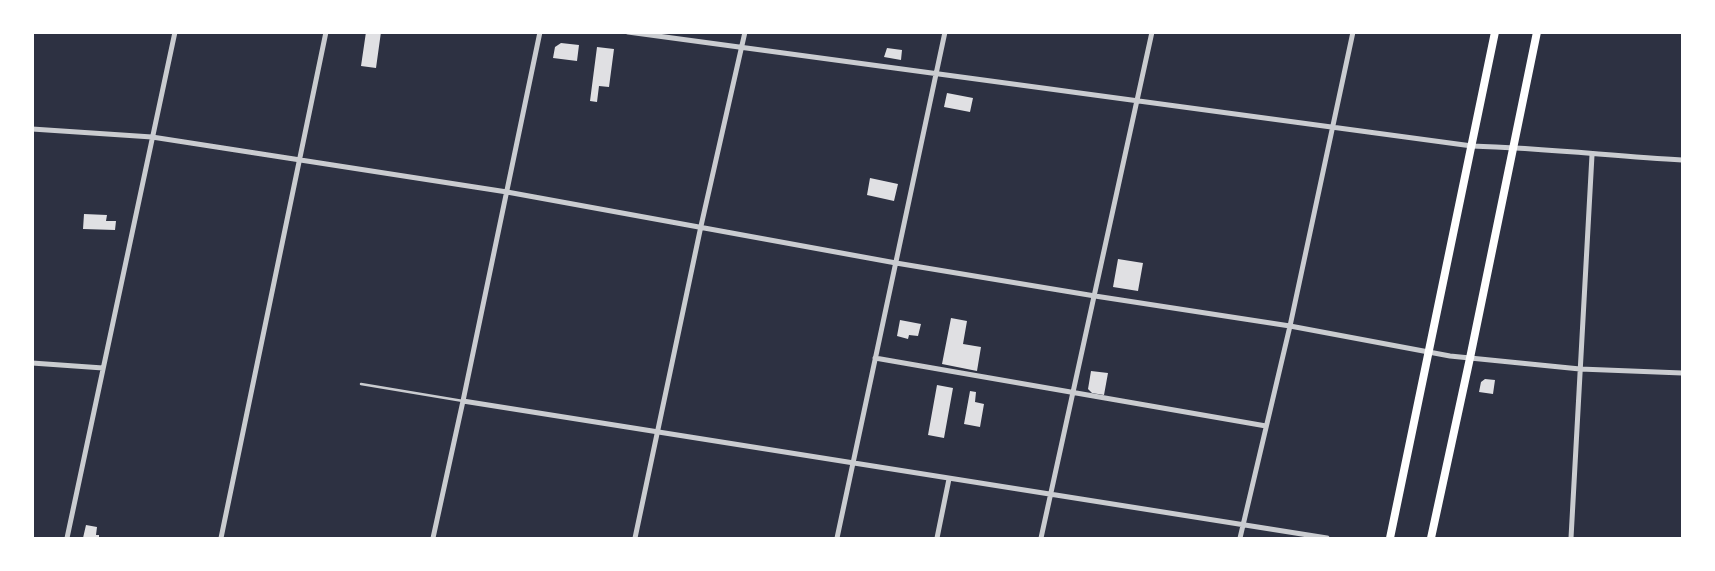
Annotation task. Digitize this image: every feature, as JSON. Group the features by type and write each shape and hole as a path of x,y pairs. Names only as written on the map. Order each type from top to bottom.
{"main road":[{"path":"1390,538 1495,32"},
{"path":"1431,538 1537,32"}],"street":[{"path":"67,538 175,32"},
{"path":"221,538 326,32"},
{"path":"433,538 540,32"},
{"path":"628,32 1472,146 1682,160"},
{"path":"635,538 701,226 745,32"},
{"path":"837,538 945,32"},
{"path":"1041,538 1152,32"},
{"path":"1240,538 1290,326 1353,32"},
{"path":"32,129 152,137 300,159 507,192 896,263 1290,326 1470,358 1580,369 1682,373"},
{"path":"1571,538 1592,155"},
{"path":"876,358 1266,426"},
{"path":"32,363 103,368"},
{"path":"463,401 854,462 1050,496 1327,538"},
{"path":"937,538 949,479"}],"lane":[{"path":"361,384 463,401"}],"building":[{"path":"366,32 381,32 376,68 361,66"},
{"path":"561,43 579,45 577,61 553,58 555,47"},
{"path":"597,47 614,49 609,87 599,86 597,102 590,101"},
{"path":"887,48 902,50 901,60 884,57"},
{"path":"947,93 973,98 970,112 944,107"},
{"path":"870,178 898,184 894,201 867,195"},
{"path":"84,214 107,215 106,221 116,221 115,230 83,229"},
{"path":"1118,259 1143,263 1138,291 1113,287"},
{"path":"951,318 967,321 963,344 981,347 977,371 942,364"},
{"path":"900,320 921,324 918,336 909,335 908,339 897,336"},
{"path":"1091,371 1108,373 1104,395 1092,393 1088,389"},
{"path":"1485,379 1495,380 1493,394 1479,392 1481,382"},
{"path":"937,385 953,388 944,438 928,435"},
{"path":"970,391 976,392 975,402 984,404 980,427 964,424"},
{"path":"86,525 97,527 96,535 99,535 99,538 83,538"}]}
